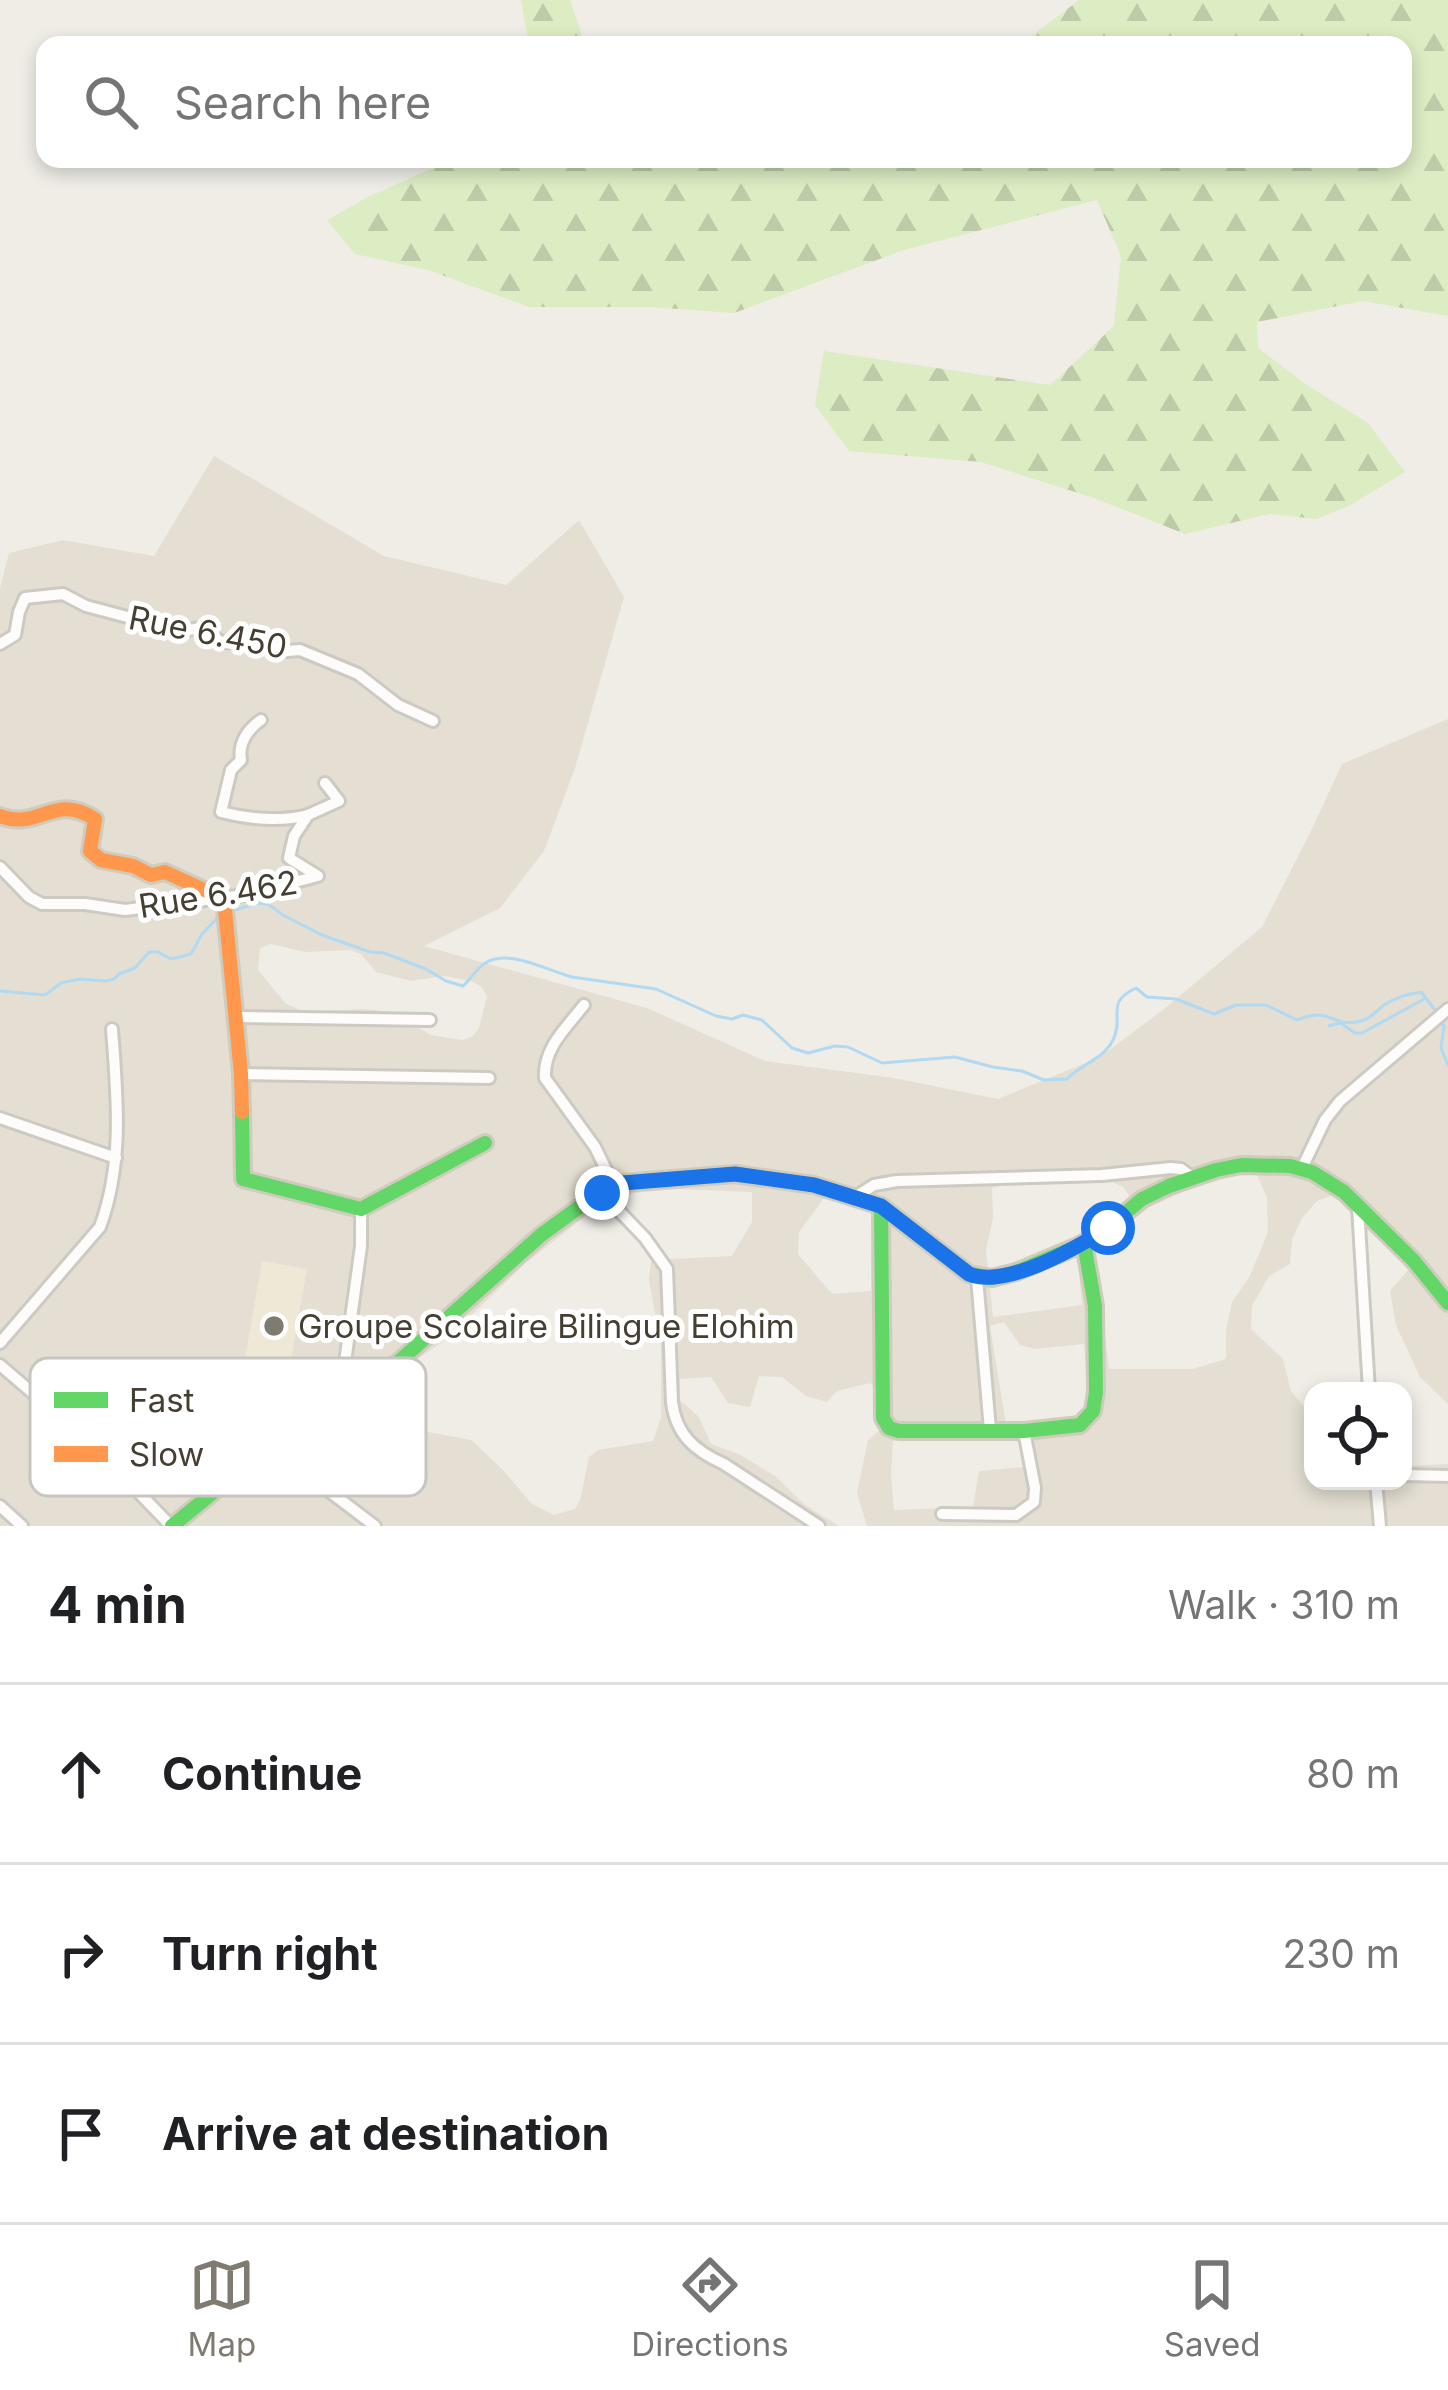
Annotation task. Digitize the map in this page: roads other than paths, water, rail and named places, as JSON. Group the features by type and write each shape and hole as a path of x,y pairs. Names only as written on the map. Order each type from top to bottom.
{"street":[{"name":"Rue 6.450","path":"0,644 15,635 25,598 63,594 86,606 180,632 202,628 221,641 300,650 358,674 398,705 433,721"},
{"name":"Rue 6.462","path":"261,720 250,728 239,751 241,760 231,770 220,812 275,819 308,815"},
{"path":"308,815 338,801 325,783"},
{"path":"0,816 8,822 31,821 64,806 84,811 95,819 90,851 95,857 151,875 164,872 224,898 241,1074 243,1179 361,1209 485,1143"},
{"name":"Rue 6.462","path":"0,867 41,904 125,910 224,898 318,877 290,858 294,836 308,815"},
{"path":"584,1005 550,1049 545,1078 595,1147 609,1191 667,1269 674,1420 680,1432 709,1457 819,1526"},
{"path":"1301,1168 1340,1101 1448,1009"},
{"path":"236,1017 430,1020"},
{"path":"0,1343 100,1227 107,1209 118,1114 112,1028"},
{"path":"241,1074 488,1078"},
{"path":"0,1118 116,1159"},
{"path":"403,1358 541,1235 593,1197 622,1183 735,1174 814,1185 881,1206 977,1278 1023,1270 1084,1243 1144,1197 1192,1177 1234,1167 1301,1168 1333,1184 1429,1274 1448,1303"},
{"path":"855,1197 874,1185 897,1181 1102,1175 1171,1168 1192,1177"},
{"path":"881,1206 884,1418 889,1428 899,1431 1024,1431 1080,1425 1093,1411 1096,1392 1095,1306 1084,1243"},
{"path":"1358,1207 1369,1382"},
{"path":"345,1358 361,1246 361,1209"},
{"path":"977,1278 990,1430"},
{"path":"0,1364 30,1390"},
{"path":"942,1514 1016,1515 1034,1502 1024,1431"},
{"path":"1412,1475 1448,1476"},
{"path":"1377,1490 1380,1526"},
{"path":"142,1496 171,1526 208,1496"},
{"path":"335,1496 375,1526"},
{"path":"0,1506 22,1526"}],"waterway":[{"path":"232,911 268,904 322,935 384,953 463,986 493,959 516,959 572,977 656,989 716,1016 762,1020 792,1048 808,1053 848,1047 882,1063 955,1057 1044,1080 1067,1079 1104,1052 1116,1031 1118,1005 1136,988 1147,997 1176,999 1214,1014 1236,1005 1266,1005 1297,1020 1318,1015 1351,1023 1368,1018 1397,998 1421,992 1436,1011"},
{"path":"0,991 45,995 61,983 114,979 135,968 149,952 171,959 191,954 218,917"},
{"path":"1329,1026 1340,1023 1362,1033 1426,998"},
{"path":"1441,1019 1441,1048 1448,1065"}],"place":[{"name":"Groupe Scolaire Bilingue Elohim","path":"274,1326"}]}
